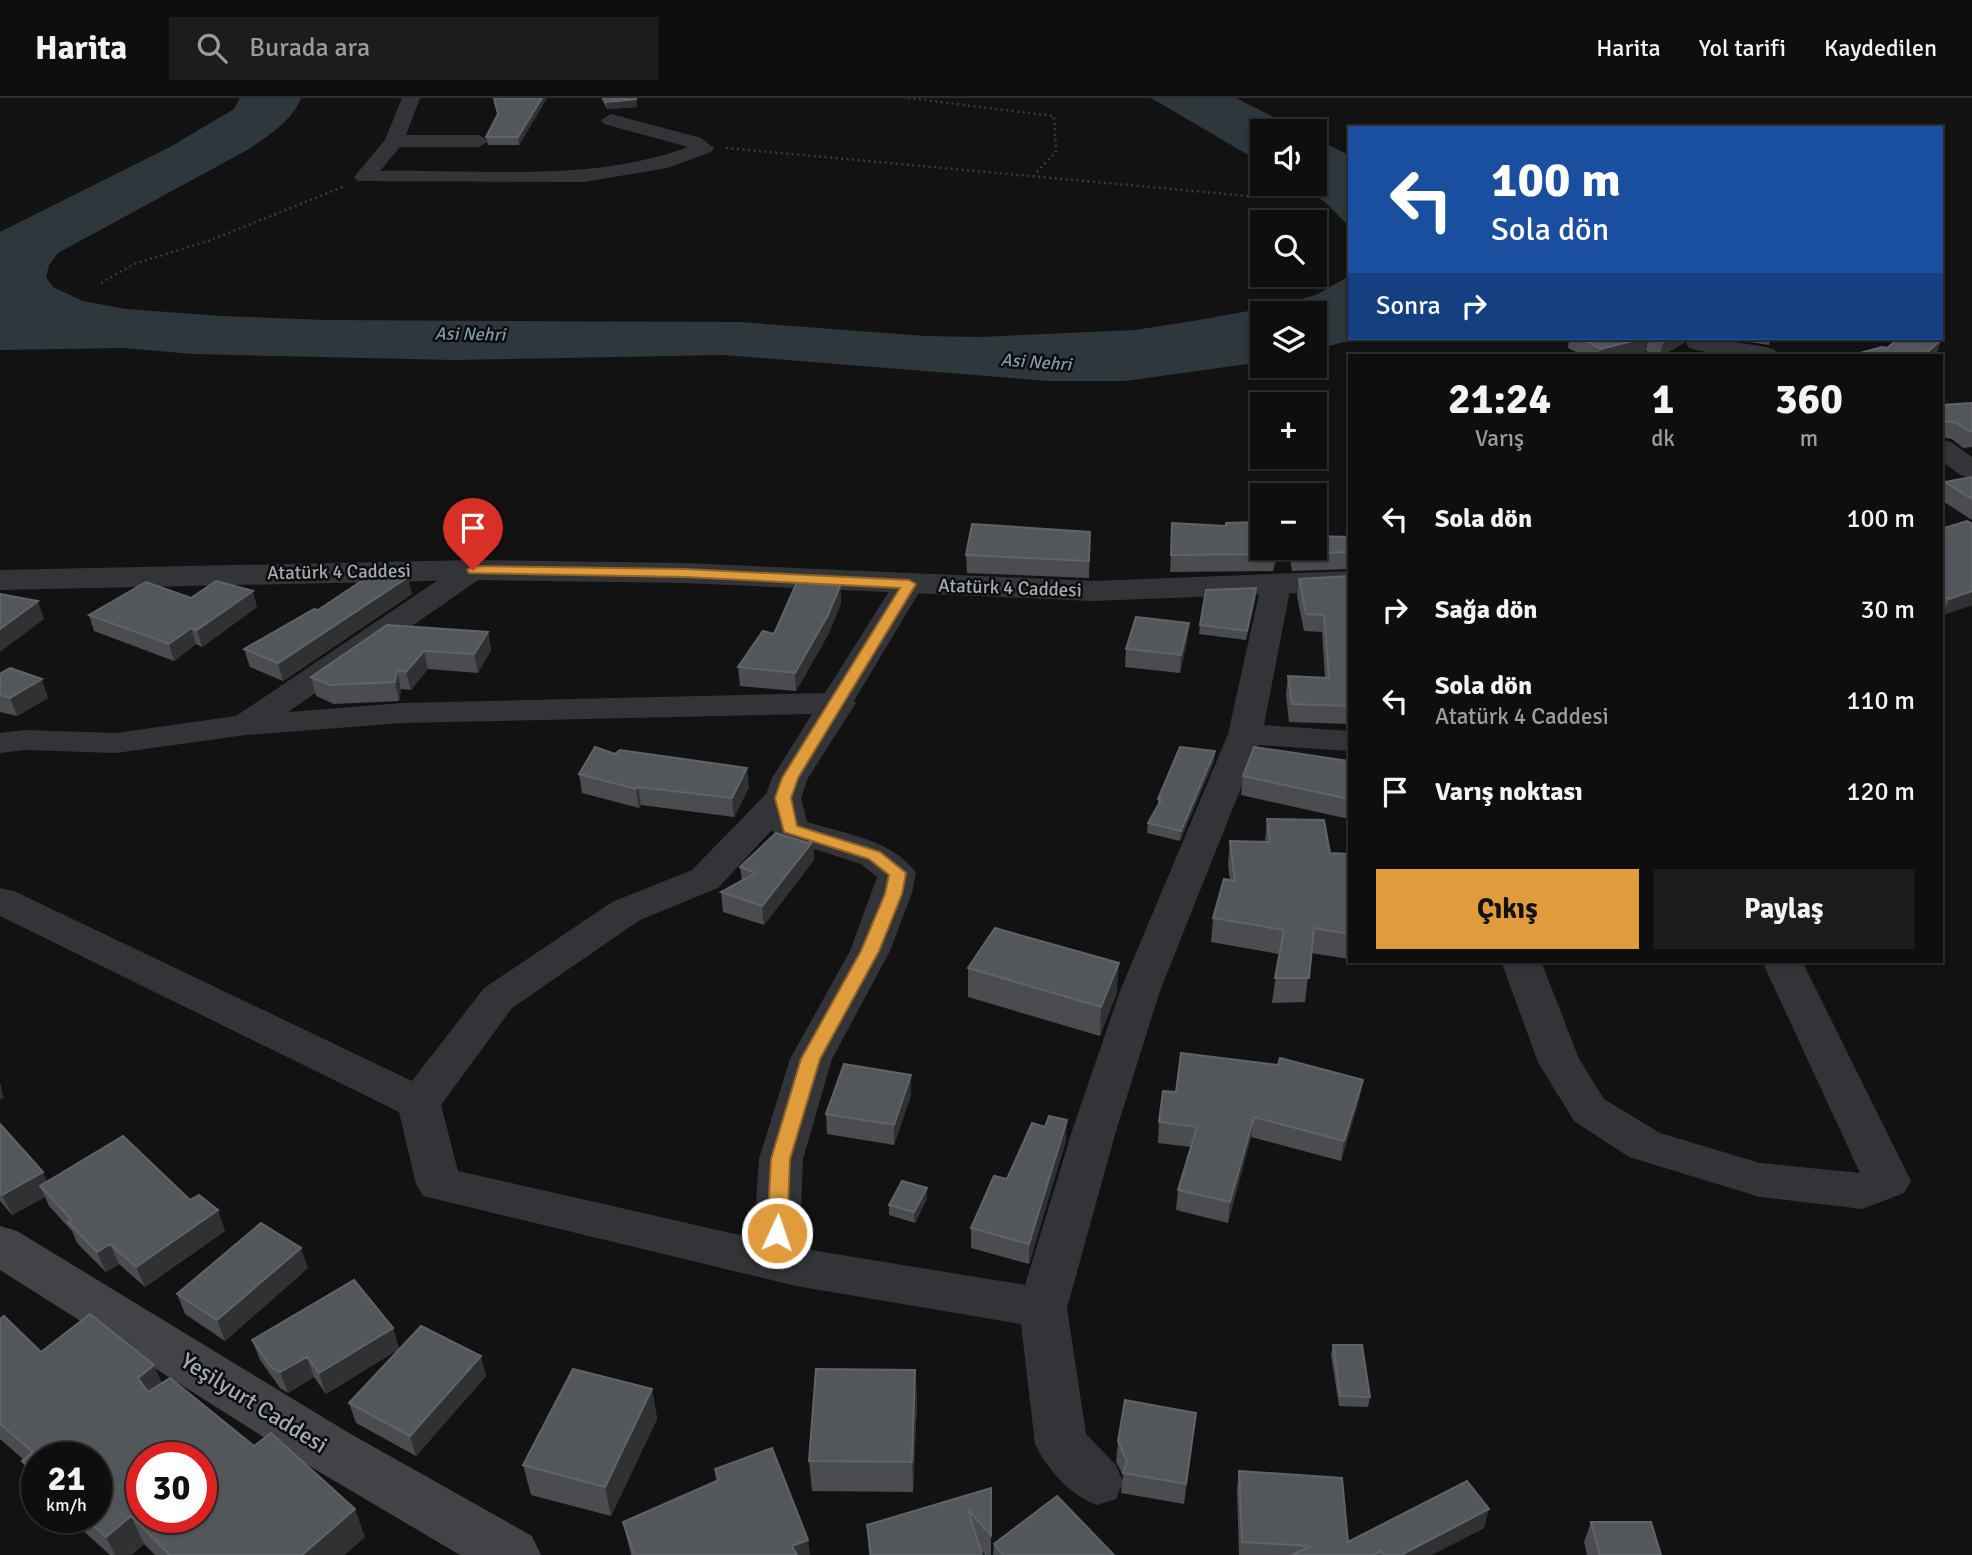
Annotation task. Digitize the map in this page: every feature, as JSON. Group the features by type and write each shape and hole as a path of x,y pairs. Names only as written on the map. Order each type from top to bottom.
{"main road":[{"name":"Yeşilyurt Caddesi","path":"0,1245 330,1450 512,1555"}],"street":[{"path":"364,177 394,141 411,98"},
{"path":"611,120 694,142 704,148"},
{"path":"394,141 479,141"},
{"path":"364,177 598,174 676,162 704,148"},
{"path":"1698,343 1760,354"},
{"path":"1943,449 1972,471"},
{"path":"1943,487 1972,481"},
{"path":"246,725 473,570"},
{"name":"Atatürk 4 Caddesi","path":"0,580 473,570 685,573 1093,591 1348,581"},
{"path":"419,1104 498,998 626,911 705,878 783,798 790,778 839,703 909,584"},
{"path":"1097,1482 1061,1444 1043,1308 1094,1131 1140,991 1245,734 1276,585"},
{"path":"0,743 24,740 116,743 246,725 402,713 839,703"},
{"path":"1245,734 1348,741"},
{"path":"783,798 789,829 874,856 897,873 893,894 870,951 811,1059 781,1159 777,1233 796,1267"},
{"path":"0,900 419,1104"},
{"path":"1522,963 1559,1062 1589,1110 1645,1145 1760,1180 1862,1191 1888,1181 1783,963"},
{"path":"419,1104 439,1184 796,1267 1043,1308"}],"path":[{"path":"908,98 1054,116 1056,152 1033,176"},
{"path":"704,148 747,148 1269,198"},
{"path":"101,283 134,264 246,227 364,177"}],"water":[{"name":"Asi Nehri","path":"240,98 301,98 286,121 249,149 58,253 49,265 46,277 53,287 83,301 126,309 222,316 327,320 740,322 925,336 979,337 1135,330 1250,311 1250,364 1125,381 1048,381 724,355 454,360 193,354 123,348 0,350 0,232 170,147 234,109"},
{"path":"1151,98 1236,98 1277,119 1250,119 1250,156"},
{"path":"1327,144 1348,155 1348,225 1315,196 1327,196"},
{"path":"1348,277 1348,340 1352,340 1327,347 1327,301 1294,301 1316,295"}],"building":[{"path":"494,98 542,98 518,137 486,137 498,114"},
{"path":"604,98 636,98 636,99 606,102"},
{"path":"1584,340 1636,340 1601,349"},
{"path":"1897,340 1941,340 1925,354 1857,354 1887,348"},
{"path":"1972,403 1972,431 1957,423 1947,421 1944,425 1943,405"},
{"path":"1972,477 1972,499 1945,482"},
{"path":"1967,521 1972,524 1972,591 1949,599 1943,597 1943,528"},
{"path":"1250,522 1250,554 1171,555 1172,523 1226,526 1226,523"},
{"path":"972,524 1090,532 1089,561 966,555"},
{"path":"1327,536 1348,537 1348,552 1327,553"},
{"path":"381,568 408,577 278,663 244,649 314,609 318,610"},
{"path":"1348,576 1348,706 1292,704 1288,676 1329,678 1324,615 1306,614 1299,579"},
{"path":"216,581 253,591 197,630 191,628 169,644 89,615 146,582 191,598"},
{"path":"797,582 840,586 828,615 795,673 738,667 763,631 774,634"},
{"path":"1256,588 1247,631 1200,625 1206,590"},
{"path":"0,594 38,601 0,629"},
{"path":"1136,617 1189,623 1181,655 1126,649"},
{"path":"387,625 488,632 474,654 424,651 406,672 397,670 395,682 330,685 311,677"},
{"path":"10,668 42,679 10,698 0,695 0,674"},
{"path":"595,747 615,754 620,750 747,768 732,798 638,787 636,789 579,774"},
{"path":"1180,747 1215,751 1181,831 1148,823 1161,800 1158,799"},
{"path":"1254,747 1348,761 1348,799 1243,776"},
{"path":"1267,819 1324,820 1330,853 1348,854 1348,934 1314,928 1309,978 1275,978 1284,930 1213,918 1224,879 1235,881 1230,841 1270,842"},
{"path":"776,833 808,843 813,841 762,906 721,892 756,873 740,867"},
{"path":"995,928 1119,963 1101,1007 968,968"},
{"path":"1181,1053 1278,1065 1280,1058 1363,1080 1344,1141 1254,1117 1230,1202 1178,1190 1197,1127 1159,1122 1163,1091 1176,1092"},
{"path":"844,1064 911,1075 894,1125 826,1114"},
{"path":"1049,1116 1067,1120 1029,1244 971,1228 994,1176 1007,1179 1032,1123 1045,1127"},
{"path":"0,1124 43,1172 2,1195 0,1192"},
{"path":"123,1136 190,1200 199,1195 218,1210 136,1267 110,1244 97,1252 68,1222 72,1220 40,1186"},
{"path":"902,1181 927,1188 914,1212 889,1205"},
{"path":"261,1223 301,1248 217,1320 177,1294"},
{"path":"354,1280 393,1328 319,1373 307,1357 280,1372 272,1368 252,1340"},
{"path":"90,1314 154,1365 138,1378 148,1392 170,1378 254,1446 271,1433 355,1509 302,1555 170,1555 148,1533 217,1533 217,1442 126,1442 126,1520 112,1532 112,1442 21,1442 0,1424 0,1319 4,1316 41,1352"},
{"path":"421,1326 481,1356 410,1436 349,1403"},
{"path":"1333,1345 1362,1345 1370,1397 1340,1396"},
{"path":"573,1369 652,1389 605,1487 523,1465"},
{"path":"816,1369 915,1370 912,1462 809,1461"},
{"path":"1125,1400 1196,1413 1186,1484 1123,1473 1127,1461 1118,1441"},
{"path":"772,1448 808,1540 792,1546 797,1555 634,1555 623,1522 719,1480 715,1469"},
{"path":"1239,1471 1342,1478 1348,1542 1467,1481 1489,1509 1401,1555 1384,1555 1381,1551 1373,1555 1292,1555 1311,1546 1242,1542"},
{"path":"991,1488 991,1535 968,1510 982,1555 871,1555 867,1525"},
{"path":"1057,1496 1114,1555 1003,1555 994,1544"},
{"path":"1591,1522 1651,1522 1661,1555 1600,1555"}],"route":[{"path":"473,570 685,573 909,584 839,703 790,778 783,798 789,829 874,856 897,873 893,894 870,951 811,1059 781,1159 777,1233"}]}
